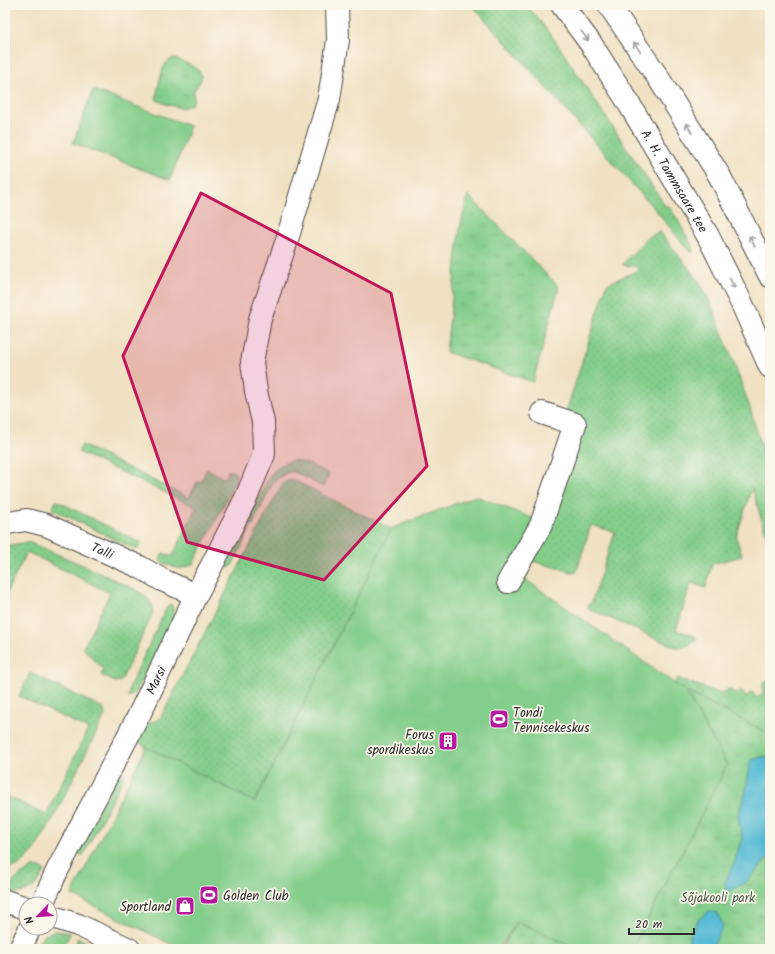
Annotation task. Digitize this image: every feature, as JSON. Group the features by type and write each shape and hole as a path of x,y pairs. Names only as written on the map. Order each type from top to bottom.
{"street":[{"name":"Marsi","path":"46,896 57,871 138,716 196,595 246,498 264,454 263,422 256,391 252,362 260,319 286,243 329,99 338,40 337,5"},
{"name":"A. H. Tammsaare tee","path":"562,5 591,44 625,96 708,236 743,306 770,367"},
{"path":"609,5 659,79 719,175 770,276"},
{"path":"508,582 540,525 574,424 542,413"},
{"name":"Talli","path":"5,522 8,523 26,520 46,525 140,567 162,580 196,595"},
{"path":"5,901 18,905"},
{"path":"58,919 78,925 129,949"},
{"path":"20,949 26,936"}],"highlighted area":[{"path":"201,193 391,293 427,466 324,580 187,542 123,356"}],"green space":[{"path":"472,5 527,5 554,39 666,207 668,205 675,215 694,250 692,252 689,251 658,213"},
{"path":"173,58 194,67 202,76 193,92 194,99 191,105 181,108 157,100 156,96 163,69 165,65"},
{"path":"93,90 190,126 170,180 73,143"},
{"path":"468,195 559,287 533,382 446,352 460,228"},
{"path":"660,232 701,284 708,297 749,405 770,475 770,548 752,488 736,537 742,556 712,564 706,588 691,583 676,630 697,638 693,643 681,648 673,646 587,608 592,601 615,532 591,525 576,573 532,561 579,417 565,415 607,284 639,270 635,266 622,265 648,237"},
{"path":"82,445 189,498 197,482 200,483 207,469 223,478 228,475 227,471 233,471 236,474 236,480 193,564 177,568 161,562 161,556 163,553 172,557 196,507 78,452"},
{"path":"294,460 311,465 329,474 323,487 295,472 288,472 278,478 273,483 232,566 229,568 224,565 267,481 275,470 281,465"},
{"path":"291,479 412,539 382,549 255,802 146,747 138,742 138,735 142,726 160,719 281,486"},
{"name":"Tondi Tennisekeskus","path":"476,496 547,524 525,579 685,691 727,765 632,949 578,949 517,921 499,949 181,949 72,895 146,747 255,802 392,528"},
{"path":"56,501 141,543 137,550 52,509"},
{"path":"28,542 134,589 144,595 153,605 152,615 121,681 115,682 101,675 104,670 83,648 110,593 27,552 5,596 5,546"},
{"path":"171,604 174,620 136,692 128,697 129,688 167,607"},
{"path":"30,673 103,708 105,715 54,817 34,851 22,863 15,867 5,868 5,795 46,815 88,729 19,696"},
{"path":"677,678 716,692 723,693 729,688 736,695 740,690 746,697 752,692 757,698 763,694 763,682 770,681 770,734 686,691 727,765 674,685"},
{"name":"Sõjakooli park","path":"685,691 770,734 770,949 632,949 727,765"},
{"path":"122,773 125,774 82,856 77,852 116,777"},
{"path":"34,867 45,871 35,886 19,893 13,894 7,891 15,880"},
{"path":"517,921 578,949 501,949"},
{"path":"58,931 70,933 67,940 63,944 56,947 42,947 37,944 44,936 58,936"},
{"path":"78,938 101,949 74,949"}],"water":[{"path":"767,756 770,764 770,856 746,882 727,892 725,881 734,864 742,837 738,816 746,790 751,760"},
{"path":"709,911 717,913 723,925 712,949 688,949 689,937 698,920"}],"place":[{"name":"Tondi Tennisekeskus","path":"499,719"},
{"name":"Forus spordikeskus","path":"448,741"},
{"name":"Golden Club","path":"209,895"},
{"name":"Sportland","path":"185,906"}]}
